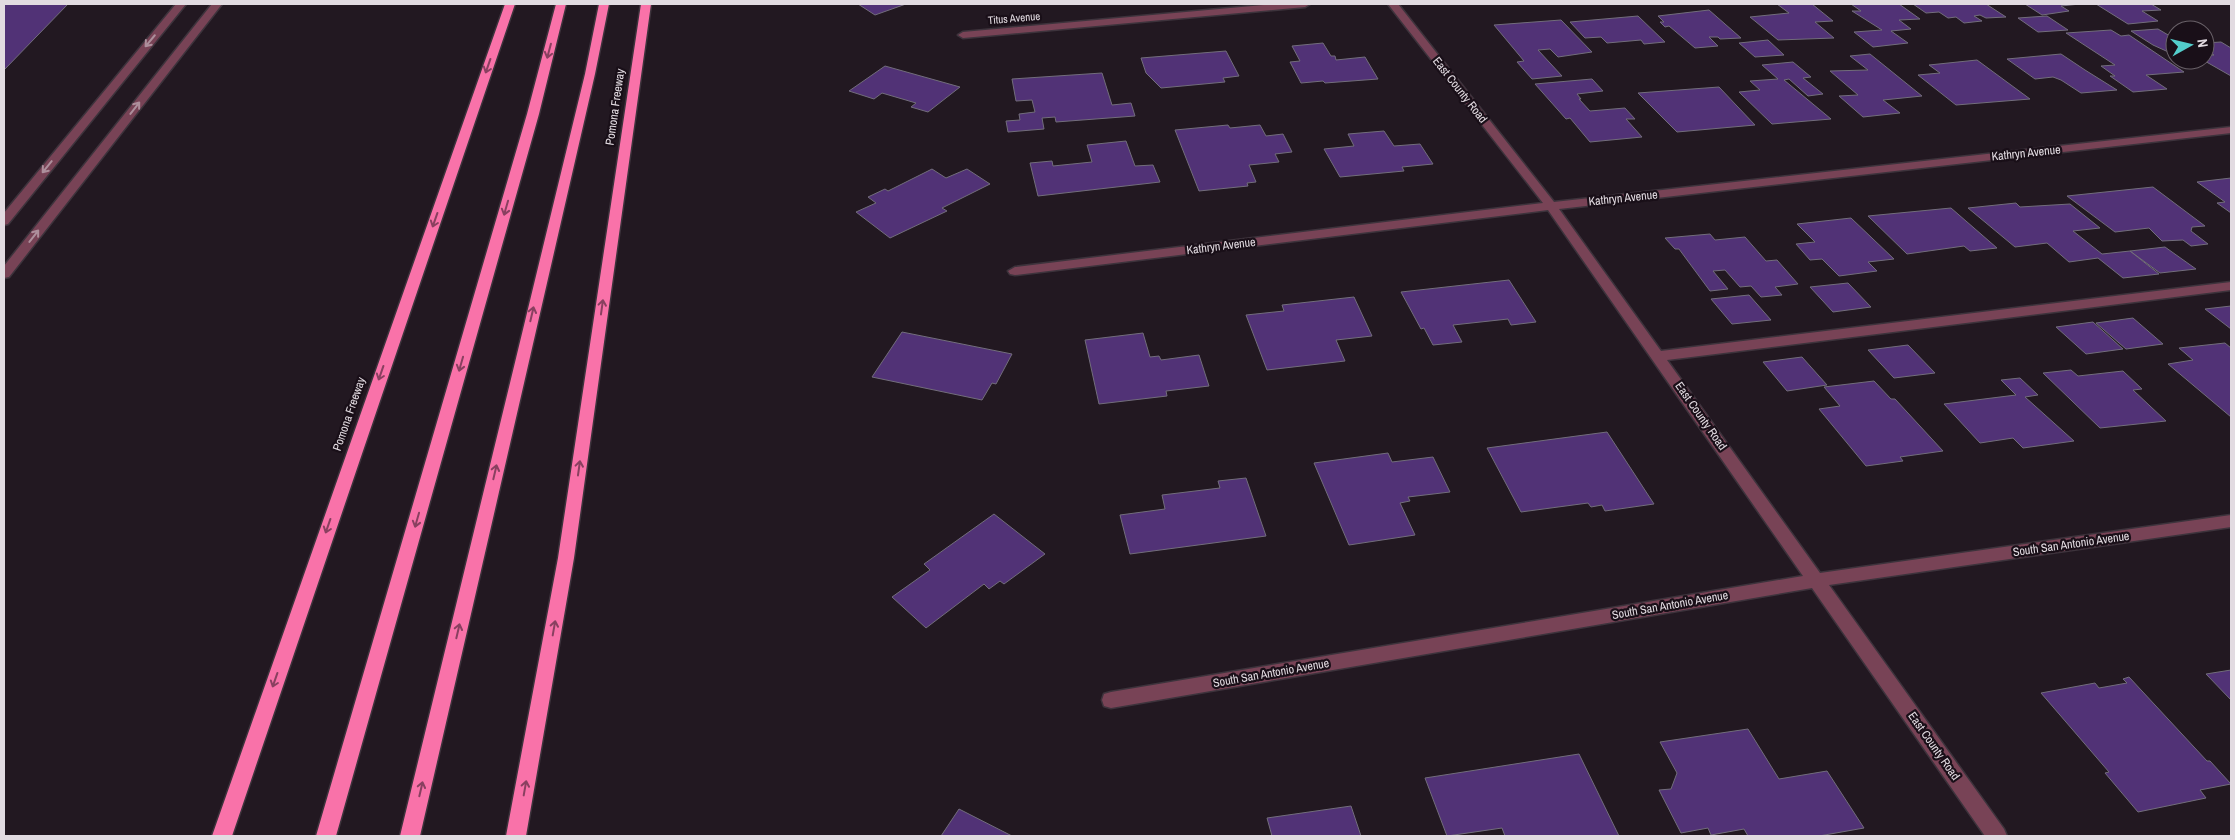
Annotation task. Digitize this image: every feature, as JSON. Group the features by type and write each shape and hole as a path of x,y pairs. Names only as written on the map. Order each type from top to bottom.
{"highway":[{"name":"Pomona Freeway","path":"222,836 510,4"},
{"path":"326,836 530,123 562,4"},
{"path":"410,836 590,74 604,4"},
{"name":"Pomona Freeway","path":"516,836 566,558 646,4"}],"street":[{"path":"4,221 181,4"},
{"path":"4,274 217,4"},
{"name":"Titus Avenue","path":"963,35 1305,4"},
{"name":"East County Road","path":"1392,4 1551,206 1818,580 1997,836"},
{"name":"Kathryn Avenue","path":"1015,271 1551,206 2231,130"},
{"path":"1658,356 2231,286"},
{"name":"South San Antonio Avenue","path":"1111,700 1818,580 2231,521"}],"building":[{"path":"4,4 68,4 4,70"},
{"path":"858,4 906,4 875,15"},
{"path":"1777,4 1812,4 1833,21 1815,22 1834,38 1778,40 1750,17 1789,13"},
{"path":"1851,4 1899,4 1920,19 1899,20 1911,29 1891,31 1908,43 1873,47 1854,32 1882,30 1852,11 1861,11"},
{"path":"1913,4 1986,4 2006,17 1986,18 1980,15 1974,16 1982,21 1964,23 1956,17 1948,18 1939,12 1926,13"},
{"path":"2025,4 2080,4 2061,6 2069,11 2042,15"},
{"path":"2096,4 2151,4 2161,10 2142,11 2158,21 2128,24"},
{"path":"1709,10 1741,38 1720,39 1718,37 1709,37 1718,46 1695,48 1669,26 1665,27 1660,22 1664,22 1658,16"},
{"path":"1638,16 1665,42 1644,44 1641,40 1607,43 1601,37 1585,38 1570,22"},
{"path":"2047,16 2068,30 2038,32 2018,18"},
{"path":"1561,20 1592,52 1558,57 1550,49 1538,50 1562,76 1532,79 1517,62 1524,61 1494,25"},
{"path":"2158,29 2165,33 2165,50 2153,45 2131,31"},
{"path":"2111,30 2121,36 2129,35 2165,59 2165,70 2181,70 2184,72 2146,75 2167,89 2133,92 2110,76 2115,76 2101,66 2115,65 2066,33"},
{"path":"1768,40 1784,55 1755,57 1739,43"},
{"path":"2215,42 2221,42 2231,48 2231,76 2215,67"},
{"path":"1323,43 1331,56 1335,56 1336,60 1365,57 1378,79 1301,83 1290,62 1300,61 1292,46"},
{"path":"1226,51 1239,76 1223,78 1225,82 1161,88 1146,73 1141,58"},
{"path":"1870,54 1922,96 1883,100 1900,113 1863,117 1839,96 1858,95 1830,71 1868,70 1850,56"},
{"path":"2061,54 2117,90 2081,93 2053,77 2035,79 2007,59"},
{"path":"1977,60 2030,99 1956,105 1918,75 1940,73 1929,65"},
{"path":"1793,62 1811,77 1803,78 1823,94 1808,96 1789,79 1784,80 1831,119 1772,124 1739,92 1760,90 1750,81 1778,79 1762,65"},
{"path":"885,66 960,87 928,112 911,107 916,103 882,93 874,99 849,91"},
{"path":"1102,73 1112,105 1131,103 1135,116 1056,122 1055,117 1042,118 1044,129 1008,132 1006,121 1020,120 1019,114 1035,112 1032,100 1016,101 1012,79"},
{"path":"1592,79 1603,91 1577,94 1581,99 1579,99 1590,111 1625,108 1635,119 1626,119 1642,137 1590,142 1570,118 1566,119 1535,84"},
{"path":"1719,87 1755,125 1677,132 1638,93"},
{"path":"1228,125 1230,128 1260,125 1266,136 1283,134 1292,152 1275,154 1279,162 1249,165 1256,182 1247,183 1248,186 1199,191 1175,130"},
{"path":"1384,131 1394,146 1420,144 1433,164 1402,167 1404,171 1340,177 1324,149 1354,146 1348,134"},
{"path":"1126,141 1135,166 1153,165 1160,182 1038,196 1030,163 1052,161 1053,166 1092,162 1087,145"},
{"path":"932,169 946,178 967,169 990,184 942,208 947,211 890,238 856,212 876,203 868,197 885,189 888,191"},
{"path":"2231,178 2231,213 2217,203 2225,202 2197,182"},
{"path":"2153,187 2205,226 2192,227 2191,231 2208,244 2191,246 2183,240 2162,241 2149,228 2115,232 2067,196"},
{"path":"2016,203 2020,207 2070,204 2100,228 2073,231 2102,254 2130,251 2159,274 2123,278 2098,258 2069,262 2047,243 2015,247 1968,208"},
{"path":"1951,208 1997,248 1970,251 1964,246 1907,254 1868,216"},
{"path":"1851,218 1894,259 1868,262 1877,271 1839,276 1822,259 1810,260 1796,244 1815,242 1797,224"},
{"path":"1710,234 1715,240 1745,237 1766,261 1777,260 1798,284 1775,287 1782,295 1761,297 1751,286 1740,287 1725,270 1713,271 1728,289 1710,291 1679,249 1675,249 1665,238"},
{"path":"2165,247 2196,269 2160,273 2130,251"},
{"path":"1509,280 1536,322 1511,325 1508,319 1453,325 1462,342 1433,345 1424,328 1421,329 1401,292"},
{"path":"1848,283 1871,307 1833,312 1810,287"},
{"path":"1749,295 1771,320 1732,324 1711,299"},
{"path":"1354,297 1372,336 1336,340 1345,361 1267,370 1246,315 1284,311 1282,305"},
{"path":"2231,306 2231,329 2205,309"},
{"path":"2133,318 2163,344 2126,349 2096,323"},
{"path":"2093,322 2123,349 2086,354 2056,327"},
{"path":"902,332 1012,354 996,384 992,383 982,400 872,377"},
{"path":"1143,333 1150,357 1159,356 1161,360 1199,355 1209,386 1166,391 1167,396 1099,404 1085,340"},
{"path":"2225,343 2231,348 2231,417 2168,364 2193,360 2179,348"},
{"path":"1908,345 1935,373 1894,378 1868,350"},
{"path":"1802,357 1827,385 1787,391 1763,362"},
{"path":"2071,370 2078,376 2123,371 2142,389 2133,390 2166,421 2100,428 2043,373"},
{"path":"2020,378 2038,395 2025,397 2074,441 2023,448 2013,438 1980,443 1944,404 2016,395 2001,380"},
{"path":"1874,381 1891,399 1895,399 1943,451 1900,457 1903,461 1866,466 1819,409 1840,406 1824,387"},
{"path":"1607,432 1654,504 1605,511 1602,505 1591,507 1588,503 1521,512 1487,448"},
{"path":"1388,453 1392,462 1433,457 1450,492 1408,497 1410,501 1400,503 1415,535 1349,545 1314,463"},
{"path":"1246,478 1266,536 1130,554 1120,515 1165,509 1162,495 1220,488 1218,481"},
{"path":"994,514 1045,554 1004,584 1000,581 989,589 984,584 926,628 892,597 930,570 924,564"},
{"path":"2231,670 2231,700 2206,674"},
{"path":"2129,677 2207,761 2210,761 2231,784 2200,790 2206,798 2138,812 2105,773 2109,772 2041,693 2095,683 2099,688 2127,683 2123,679"},
{"path":"1748,729 1779,779 1827,771 1864,828 1819,836 1748,836 1744,829 1711,835 1708,828 1681,833 1659,790 1671,789 1677,773 1660,742"},
{"path":"1579,754 1619,836 1505,836 1502,828 1447,836 1425,778"},
{"path":"1351,806 1361,836 1272,836 1267,818"},
{"path":"959,809 1012,836 941,836"}]}
